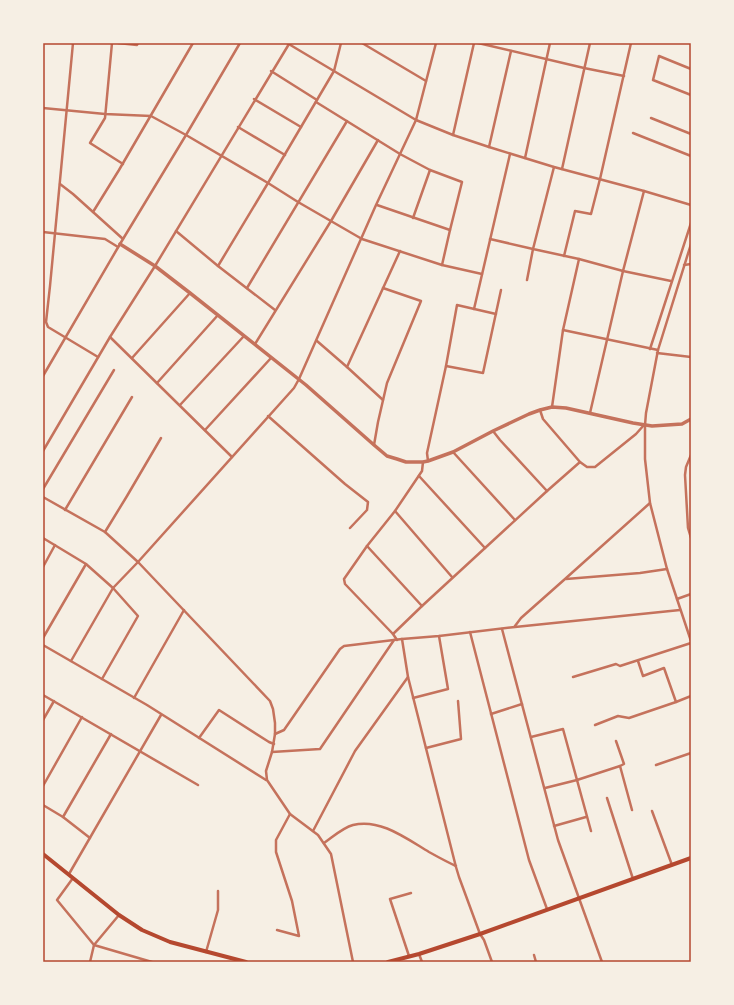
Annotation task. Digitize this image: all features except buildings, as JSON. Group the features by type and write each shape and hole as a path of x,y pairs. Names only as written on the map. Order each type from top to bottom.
{"main road":[{"path":"43,854 119,915 142,930 170,942 246,962"},
{"path":"388,962 419,954 480,934 691,858"}],"street":[{"path":"72,43 46,322 48,328 98,357"},
{"path":"112,43 105,118 90,143 122,164"},
{"path":"118,43 137,45 138,43"},
{"path":"93,212 193,43"},
{"path":"43,376 240,43"},
{"path":"218,266 334,71 341,43"},
{"path":"362,43 426,81"},
{"path":"71,661 113,588 294,388 299,380 376,205 416,120 436,43"},
{"path":"453,135 474,43"},
{"path":"478,43 624,76"},
{"path":"525,158 550,43"},
{"path":"562,169 590,43"},
{"path":"564,256 575,211 590,214 600,179 631,43"},
{"path":"43,451 110,337 222,156 288,44 416,120 453,135 554,167 691,205"},
{"path":"489,147 511,50"},
{"path":"691,69 659,56 653,80 691,95"},
{"path":"271,71 400,154 430,170 462,182 442,265"},
{"path":"254,100 301,127"},
{"path":"43,108 105,114 151,116 186,135 362,239 442,265 482,274"},
{"path":"651,118 691,134"},
{"path":"247,288 347,121"},
{"path":"238,127 285,155"},
{"path":"632,133 691,156"},
{"path":"255,344 378,140"},
{"path":"474,309 510,154"},
{"path":"527,280 533,249 554,167"},
{"path":"413,218 430,170"},
{"path":"59,184 73,194 123,240"},
{"path":"590,413 623,271 644,191"},
{"path":"376,205 450,230"},
{"path":"650,349 691,223"},
{"path":"176,231 275,310"},
{"path":"43,232 105,239 155,266 306,385 374,446 387,456 406,462 428,461 453,452 493,431 540,410 552,407 566,408 652,426 682,424 691,419"},
{"path":"490,239 579,259 623,271 672,281"},
{"path":"573,677 616,664 620,666 638,661 691,642 667,569 650,503 645,459 644,425 658,352 691,244"},
{"path":"347,368 400,251"},
{"path":"552,407 563,330 579,259"},
{"path":"684,265 691,264"},
{"path":"374,446 378,422 388,383 420,301 383,288"},
{"path":"446,366 483,373 502,290"},
{"path":"132,358 190,293"},
{"path":"428,461 427,453 446,366 457,306 496,314"},
{"path":"157,383 218,315"},
{"path":"563,330 658,352 691,357"},
{"path":"180,405 244,336"},
{"path":"110,337 232,457"},
{"path":"316,341 383,400"},
{"path":"205,430 271,358"},
{"path":"43,489 114,370"},
{"path":"65,510 132,397"},
{"path":"540,410 543,419 580,462 587,467 595,467 630,440 644,425"},
{"path":"268,416 345,484 368,502 367,510 350,528"},
{"path":"493,431 547,491"},
{"path":"105,532 128,496 161,438"},
{"path":"453,452 515,520"},
{"path":"691,455 686,467 685,475 688,528 691,538"},
{"path":"395,640 392,634 345,584 344,579 395,511 422,470 423,462"},
{"path":"392,634 484,548 580,462"},
{"path":"418,476 484,548"},
{"path":"43,497 105,532 138,562 270,701 273,709 275,734 274,744 266,771 267,780"},
{"path":"515,627 521,618 650,503"},
{"path":"395,511 452,578"},
{"path":"43,538 86,564 113,588 138,616 102,679"},
{"path":"43,568 56,545"},
{"path":"368,546 422,606"},
{"path":"43,638 86,564"},
{"path":"565,579 640,573 667,569"},
{"path":"677,599 691,594"},
{"path":"134,698 184,610"},
{"path":"275,734 284,730 340,649 344,646 680,610"},
{"path":"502,629 558,840 602,962"},
{"path":"470,632 529,860 547,909"},
{"path":"413,698 448,689 439,636"},
{"path":"402,639 408,677 456,867 480,934 484,940 492,962"},
{"path":"272,752 320,749 395,640"},
{"path":"43,645 134,698 267,780 290,814 318,835 331,854 353,962"},
{"path":"638,661 643,676 664,668 676,702"},
{"path":"313,831 355,751 408,677"},
{"path":"43,694 198,785"},
{"path":"594,725 618,716 629,718 691,696"},
{"path":"43,720 54,701"},
{"path":"426,748 462,739 458,701"},
{"path":"490,714 522,704"},
{"path":"199,738 219,710 268,742 274,744"},
{"path":"69,874 161,715"},
{"path":"43,786 82,717"},
{"path":"531,737 563,730 591,831"},
{"path":"63,817 111,734"},
{"path":"545,788 577,780 624,764 616,741"},
{"path":"656,765 691,753"},
{"path":"620,766 632,810"},
{"path":"607,798 634,879"},
{"path":"43,805 63,817 90,838"},
{"path":"652,811 672,865"},
{"path":"277,930 299,936 292,901 276,852 276,840 290,814"},
{"path":"554,826 586,817"},
{"path":"324,843 346,828 354,825 376,825 397,833 456,867"},
{"path":"73,878 57,900 94,945 152,962"},
{"path":"206,952 218,910 218,891"},
{"path":"409,956 390,899 410,893"},
{"path":"90,962 94,945 119,915"},
{"path":"419,954 422,962"},
{"path":"534,955 536,962"},
{"path":"223,962 224,957"}]}
